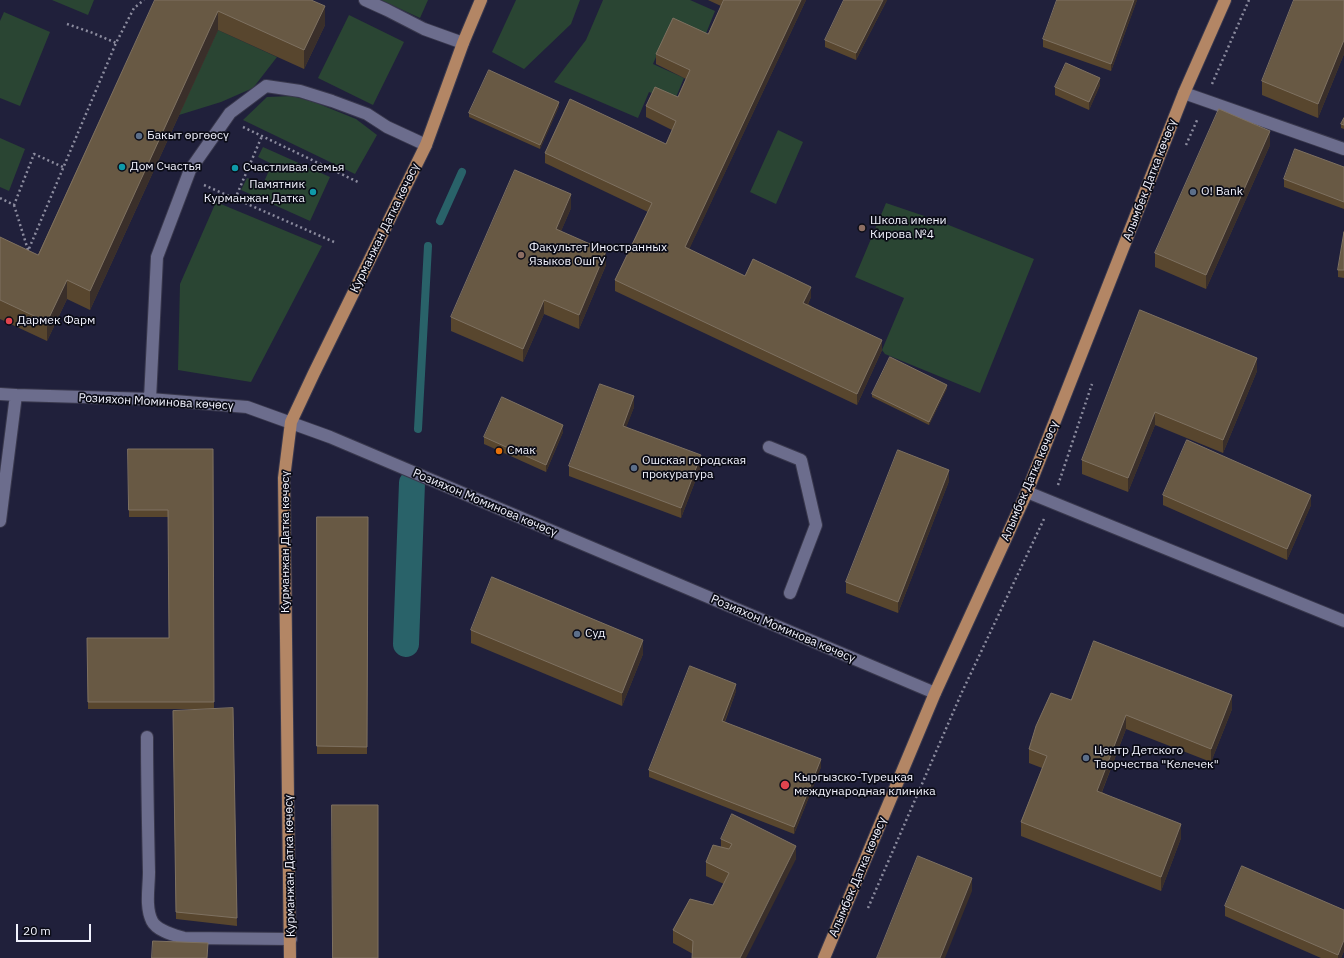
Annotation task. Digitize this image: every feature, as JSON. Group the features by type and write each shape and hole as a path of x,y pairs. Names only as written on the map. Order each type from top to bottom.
{"main road":[{"name":"Курманжан Датка көчөсү","path":"290,958 291,939 284,478 291,422 426,145 463,43 481,0"},
{"name":"Алымбек Датка көчөсү","path":"824,958 935,693 1027,492 1184,93 1225,0"}],"street":[{"path":"365,0 424,29 463,43"},
{"path":"150,399 157,258 190,170 230,113 266,86 300,91 367,114 387,127 426,145"},
{"path":"1184,93 1344,149"},
{"name":"Розияхон Моминова көчөсү","path":"0,394 150,399 247,407 330,437 935,693"},
{"path":"0,521 16,395"},
{"path":"769,447 801,460 816,525 790,593"},
{"path":"1027,492 1344,621"},
{"path":"147,737 148,907 152,922 158,928 168,933 184,938 291,939"}],"path":[{"path":"28,250 116,43 134,8 144,0"},
{"path":"67,24 116,43"},
{"path":"226,119 360,183"},
{"path":"235,199 262,136"},
{"path":"28,250 14,205 34,154 63,167"},
{"path":"188,177 334,242"},
{"path":"0,198 14,205"},
{"path":"21,247 28,250"}],"green space":[{"path":"52,0 94,0 88,15"},
{"path":"381,0 428,0 420,18"},
{"path":"516,0 580,0 571,24 524,69 492,52"},
{"path":"603,0 690,0 715,11 705,36 671,22 653,64 684,78 674,102 649,92 638,118 554,82 586,40"},
{"path":"4,12 50,32 20,106 0,98 0,21"},
{"path":"349,15 404,42 373,105 318,78"},
{"path":"218,30 277,57 253,88 221,102 179,115"},
{"path":"292,96 314,102 356,119 377,135 355,174 243,120 267,97"},
{"path":"778,130 803,142 776,204 750,192"},
{"path":"0,138 25,149 9,191 0,187"},
{"path":"263,147 330,177 310,221 241,190 247,178 263,184 272,164 258,157"},
{"path":"216,202 322,246 251,382 178,370 180,284"},
{"path":"886,203 936,220 1034,259 980,393 885,354 882,350 904,298 855,277"}],"building":[{"name":"Дом Счастья","path":"155,0 311,0 325,6 304,50 218,11 90,291 67,280 47,322 0,300 0,237 38,255"},
{"path":"724,0 801,0 685,247 745,276 753,259 811,287 803,303 882,340 857,394 615,280 652,203 545,153 570,99 666,144 676,121 646,106 655,87 678,97 690,70 656,54 673,18 708,34"},
{"path":"844,0 883,0 856,53 825,40"},
{"path":"1057,0 1134,0 1111,64 1043,39"},
{"path":"1294,0 1344,0 1344,40 1318,104 1262,81"},
{"path":"1066,63 1100,78 1089,102 1055,87"},
{"path":"489,70 559,102 540,145 469,113"},
{"path":"1219,109 1270,131 1206,275 1155,253"},
{"path":"1344,118 1344,125 1341,124"},
{"path":"1295,149 1344,167 1344,202 1284,179"},
{"path":"515,170 571,194 556,229 606,251 579,315 544,300 523,349 451,317"},
{"path":"1344,232 1344,270 1338,270"},
{"path":"1140,310 1257,358 1223,440 1155,412 1128,478 1082,460"},
{"path":"890,357 947,385 929,422 872,394"},
{"path":"600,384 634,396 623,426 701,455 681,508 569,466"},
{"path":"502,397 563,425 546,465 484,437"},
{"path":"1187,440 1311,495 1287,549 1163,495"},
{"path":"128,449 213,449 214,702 88,702 87,638 169,638 168,510 129,510"},
{"path":"898,450 949,470 898,602 846,582"},
{"path":"317,517 368,517 367,747 317,746"},
{"path":"492,577 643,640 622,693 471,630"},
{"path":"1094,641 1232,695 1211,749 1126,715 1097,791 1181,824 1161,877 1021,822 1047,756 1029,749 1036,726 1051,693 1071,700"},
{"path":"690,666 736,684 722,721 821,759 794,827 649,770"},
{"path":"233,708 237,918 176,912 173,711"},
{"path":"332,805 378,805 378,958 333,958"},
{"path":"732,814 796,846 740,958 692,958 693,941 673,930 690,899 713,905 729,873 706,862 713,845 729,849 732,844 721,839"},
{"path":"918,856 972,878 940,958 877,958"},
{"path":"1242,866 1344,910 1344,940 1338,955 1225,906"},
{"path":"153,941 208,943 207,958 152,958"}],"waterway":[{"path":"440,221 462,172"},
{"path":"418,429 428,246"},
{"path":"406,644 412,483"}],"place":[{"name":"Бакыт өргөөсү","path":"139,136"},
{"name":"Дом Счастья","path":"122,167"},
{"name":"Счастливая семья","path":"235,168"},
{"name":"Памятник Курманжан Датка","path":"313,192"},
{"name":"О! Bank","path":"1193,192"},
{"name":"Школа имени Кирова №4","path":"862,228"},
{"name":"Факультет Иностранных Языков ОшГУ","path":"521,255"},
{"name":"Дармек Фарм","path":"9,321"},
{"name":"Смак","path":"499,451"},
{"name":"Ошская городская прокуратура","path":"634,468"},
{"name":"Суд","path":"577,634"},
{"name":"Центр Детского Творчества \"Келечек\"","path":"1086,758"},
{"name":"Кыргызско-Турецкая международная клиника","path":"785,785"}]}
